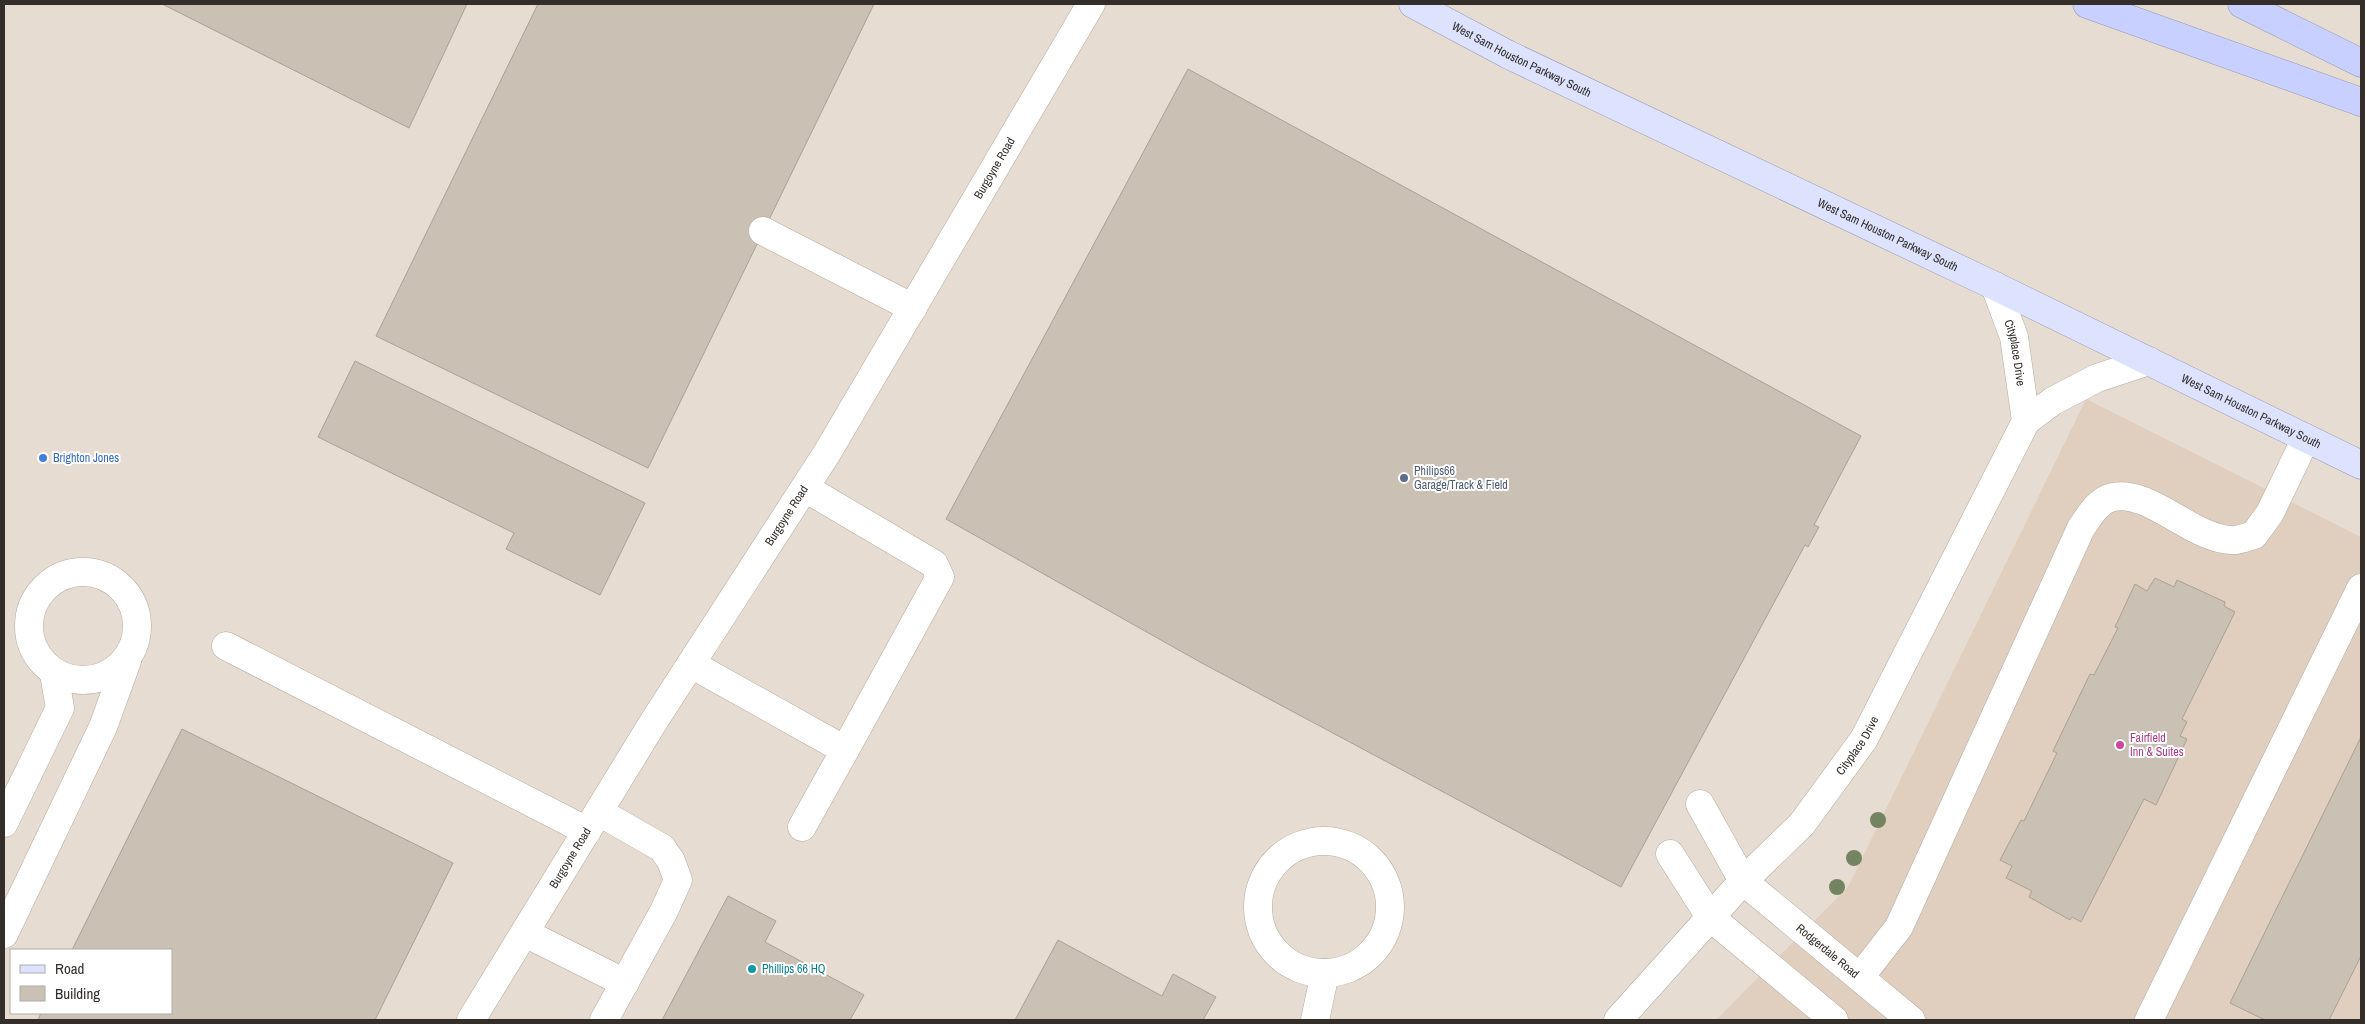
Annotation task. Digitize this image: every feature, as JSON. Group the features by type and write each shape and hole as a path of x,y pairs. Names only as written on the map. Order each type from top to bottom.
{"highway":[{"path":"2087,4 2361,102"},
{"path":"2242,4 2361,63"}],"main road":[{"name":"West Sam Houston Parkway South","path":"1413,4 1518,59 1995,286 2361,465"}],"street":[{"name":"Burgoyne Road","path":"471,1020 691,664 805,488 913,308 1089,4"},
{"path":"763,231 913,308"},
{"name":"Cityplace Drive","path":"1995,286 2014,337 2026,422"},
{"name":"Cityplace Drive","path":"1618,1020 1743,881 1802,824 1864,739 2026,422 2053,401 2097,378 2149,361"},
{"path":"1860,977 1899,927 2080,528 2096,506 2112,497 2129,496 2213,537 2232,540 2254,536 2270,513 2306,438"},
{"path":"802,827 940,577 934,564 805,488"},
{"path":"4,823 60,708 54,674 38,657 31,640 29,622 33,605 43,590 57,578 74,572 92,572 109,578 123,589 133,604 138,621 136,639 103,727 4,934"},
{"path":"2149,1020 2361,588"},
{"path":"226,646 593,822 662,848 671,861 678,880 664,911 604,1020"},
{"path":"54,674 84,681 102,678 127,661"},
{"path":"691,664 845,750"},
{"path":"1700,804 1743,881"},
{"path":"1318,840 1339,842 1359,850 1374,864 1386,882 1390,903 1388,924 1378,943 1364,959 1346,969 1325,973 1304,970 1284,960 1268,943 1260,922 1258,900 1264,878 1278,860 1296,846 1318,840"},
{"path":"1670,854 1710,917 1834,1020"},
{"name":"Rodgerdale Road","path":"1743,881 1911,1020"},
{"path":"525,933 625,983"},
{"path":"1315,1020 1325,973"}],"shaded area":[{"path":"2086,399 2361,537 2361,1020 1716,1020 1848,887"}],"building":[{"path":"162,4 467,4 409,128"},
{"path":"538,4 874,4 648,468 376,336"},
{"name":"Philips66 Garage/Track & Field","path":"1188,69 1861,436 1814,525 1819,527 1808,547 1805,545 1621,887 1200,662 946,519"},
{"path":"355,361 645,503 600,595 506,549 514,533 318,437"},
{"name":"Fairfield Inn & Suites","path":"2155,578 2174,587 2177,580 2225,602 2224,606 2235,612 2182,719 2187,722 2180,736 2187,739 2156,805 2144,799 2081,922 2072,917 2070,920 2029,897 2032,891 2006,878 2012,866 2000,860 2021,820 2024,821 2057,753 2053,751 2090,674 2094,675 2118,628 2115,627 2135,584 2147,591"},
{"path":"182,729 453,863 375,1020 38,1020 41,1014 172,1014 172,949 72,949"},
{"path":"2361,737 2361,956 2329,1020 2265,1020 2230,1003"},
{"name":"Phillips 66 HQ","path":"728,896 776,921 765,942 864,995 850,1020 662,1020"},
{"path":"1058,940 1162,996 1173,974 1216,997 1203,1020 1015,1020"}],"place":[{"name":"Brighton Jones","path":"43,458"},
{"name":"Philips66 Garage/Track & Field","path":"1404,478"},
{"name":"Fairfield Inn & Suites","path":"2120,745"},
{"name":"Phillips 66 HQ","path":"752,969"}]}
